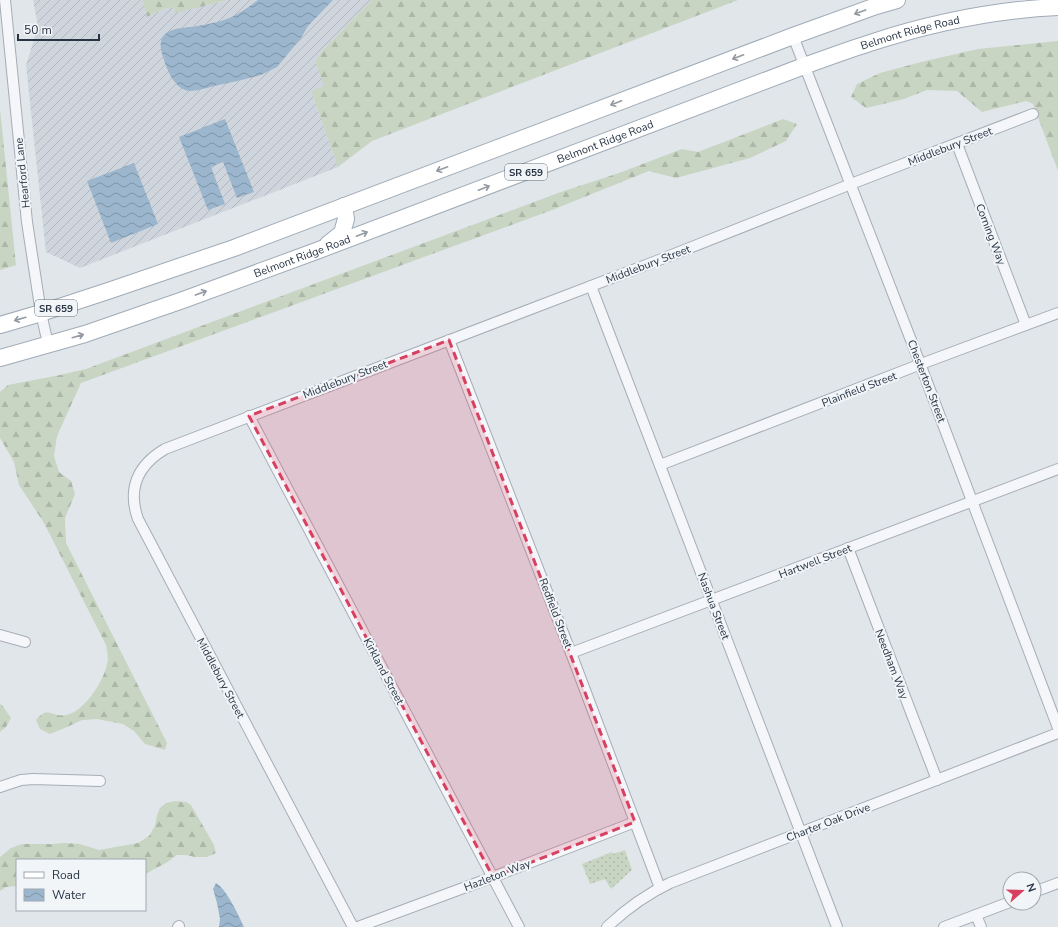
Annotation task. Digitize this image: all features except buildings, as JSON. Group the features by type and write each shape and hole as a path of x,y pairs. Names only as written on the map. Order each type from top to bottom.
{"main road":[{"name":"SR 659","path":"0,325 41,313 234,248 793,36 897,0"},
{"name":"Belmont Ridge Road","path":"0,358 85,334 183,300 804,66 870,43 930,26 1007,12 1058,7"},
{"path":"319,250 342,233 346,219 344,206"}],"street":[{"name":"Hearford Lane","path":"5,0 27,222 41,313 48,344"},
{"name":"Chesterton Street","path":"793,36 921,364 1058,728"},
{"name":"Middlebury Street","path":"353,927 138,519 134,506 134,491 138,477 145,465 155,455 165,449 591,286 1033,114"},
{"name":"Corning Way","path":"957,144 1026,325"},
{"name":"Nashua Street","path":"591,286 837,927"},
{"name":"Plainfield Street","path":"660,465 921,364 1058,313"},
{"name":"Redfield Street","path":"449,340 571,653 660,888"},
{"name":"Kirkland Street","path":"249,416 519,927"},
{"name":"Hartwell Street","path":"571,653 1058,469"},
{"name":"Needham Way","path":"848,548 936,780"},
{"path":"0,635 25,642"},
{"name":"Charter Oak Drive","path":"607,927 620,914 640,900 660,888 678,880 1058,734"},
{"path":"0,787 21,780 32,779 100,781"},
{"name":"Hazleton Way","path":"358,927 635,822"},
{"path":"1042,889 1058,883"},
{"path":"944,927 1002,905"},
{"path":"976,915 981,927"}],"highlighted area":[{"path":"449,340 635,822 493,877 249,416"}],"shaded area":[{"path":"33,0 142,0 147,17 163,9 174,7 175,12 228,0 372,0 325,48 315,61 325,86 311,91 338,167 80,268 46,252 26,65 38,26"}],"green space":[{"path":"142,0 228,0 175,13 174,7 163,9 147,17"},
{"path":"372,0 738,0 372,141 338,167 311,91 324,86 315,61 325,48"},
{"path":"1058,41 1058,171 1033,104 1026,101 982,112 957,91 927,90 904,99 866,108 851,97 857,84 880,73 978,49"},
{"path":"0,109 16,265 0,270"},
{"path":"783,119 797,124 786,141 750,158 676,178 649,171 552,210 81,383 57,436 54,456 59,472 71,481 75,494 65,518 66,543 167,743 165,750 145,744 134,731 123,724 97,719 82,720 50,734 40,729 36,720 44,713 66,715 73,713 86,702 102,679 108,662 108,654 106,645 44,523 19,485 14,462 0,438 0,392 8,385 86,369 558,193 619,173 682,149 698,152"},
{"path":"0,704 11,718 6,727 0,732"},
{"path":"175,801 186,802 191,805 214,845 216,853 207,857 177,855 166,863 146,873 146,859 16,859 16,886 6,887 0,891 0,857 11,848 22,844 64,843 80,844 99,850 138,843 149,836 155,826 160,808 166,803"},
{"path":"625,850 632,870 611,889 605,879 590,884 582,864 612,852 613,854"}],"water":[{"path":"258,0 333,0 308,26 301,38 277,67 261,75 196,90 186,90 177,85 169,72 162,54 161,42 163,36 171,30 206,24 229,18 243,11"},
{"path":"225,119 254,192 237,198 223,162 211,167 225,204 208,210 179,137"},
{"path":"134,163 158,224 111,243 87,181"},
{"path":"216,883 228,896 244,927 219,927 220,919 213,889"}]}
